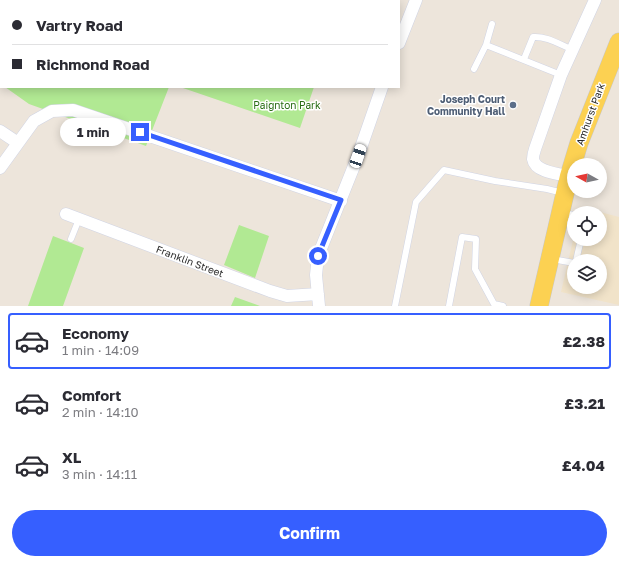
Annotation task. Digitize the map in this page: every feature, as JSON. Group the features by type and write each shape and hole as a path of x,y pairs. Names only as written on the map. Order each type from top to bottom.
{"main road":[{"name":"Amhurst Park","path":"575,158 579,143 615,62 619,42"},
{"name":"Amhurst Park","path":"539,306 549,258 567,214"}],"street":[{"path":"400,40 416,0"},
{"path":"567,185 546,171 537,167 533,160 535,149 561,75 571,49 594,0"},
{"path":"318,300 316,275 318,256 358,156 379,88"},
{"path":"0,168 34,121 52,111 73,110 341,200"},
{"path":"0,131 18,143"},
{"name":"Franklin Street","path":"66,214 270,291 287,296 318,300"}],"lane":[{"path":"474,69 486,45 492,24"},
{"path":"524,59 532,37 538,36 545,38 571,49"},
{"path":"486,45 561,75"},
{"path":"396,306 416,202 444,170 495,181 546,188 567,185"},
{"path":"71,239 79,219"},
{"path":"449,306 462,237 476,239 475,269 493,305 503,306"},
{"path":"549,258 567,261"}],"shaded area":[{"path":"607,214 619,217 619,305 570,294 607,294 607,254 570,254 572,246 607,246"},
{"path":"567,266 567,293 561,292"}],"green space":[{"path":"6,88 169,88 146,146 29,104"},
{"name":"Paignton Park","path":"183,88 314,88 300,128"},
{"path":"239,225 269,236 255,278 224,265"},
{"path":"53,236 84,248 63,306 28,306"},
{"path":"235,297 260,306 231,306"}],"place":[{"name":"Joseph Court Community Hall","path":"513,105"}],"route":[{"path":"140,132 341,200 318,256"}]}
